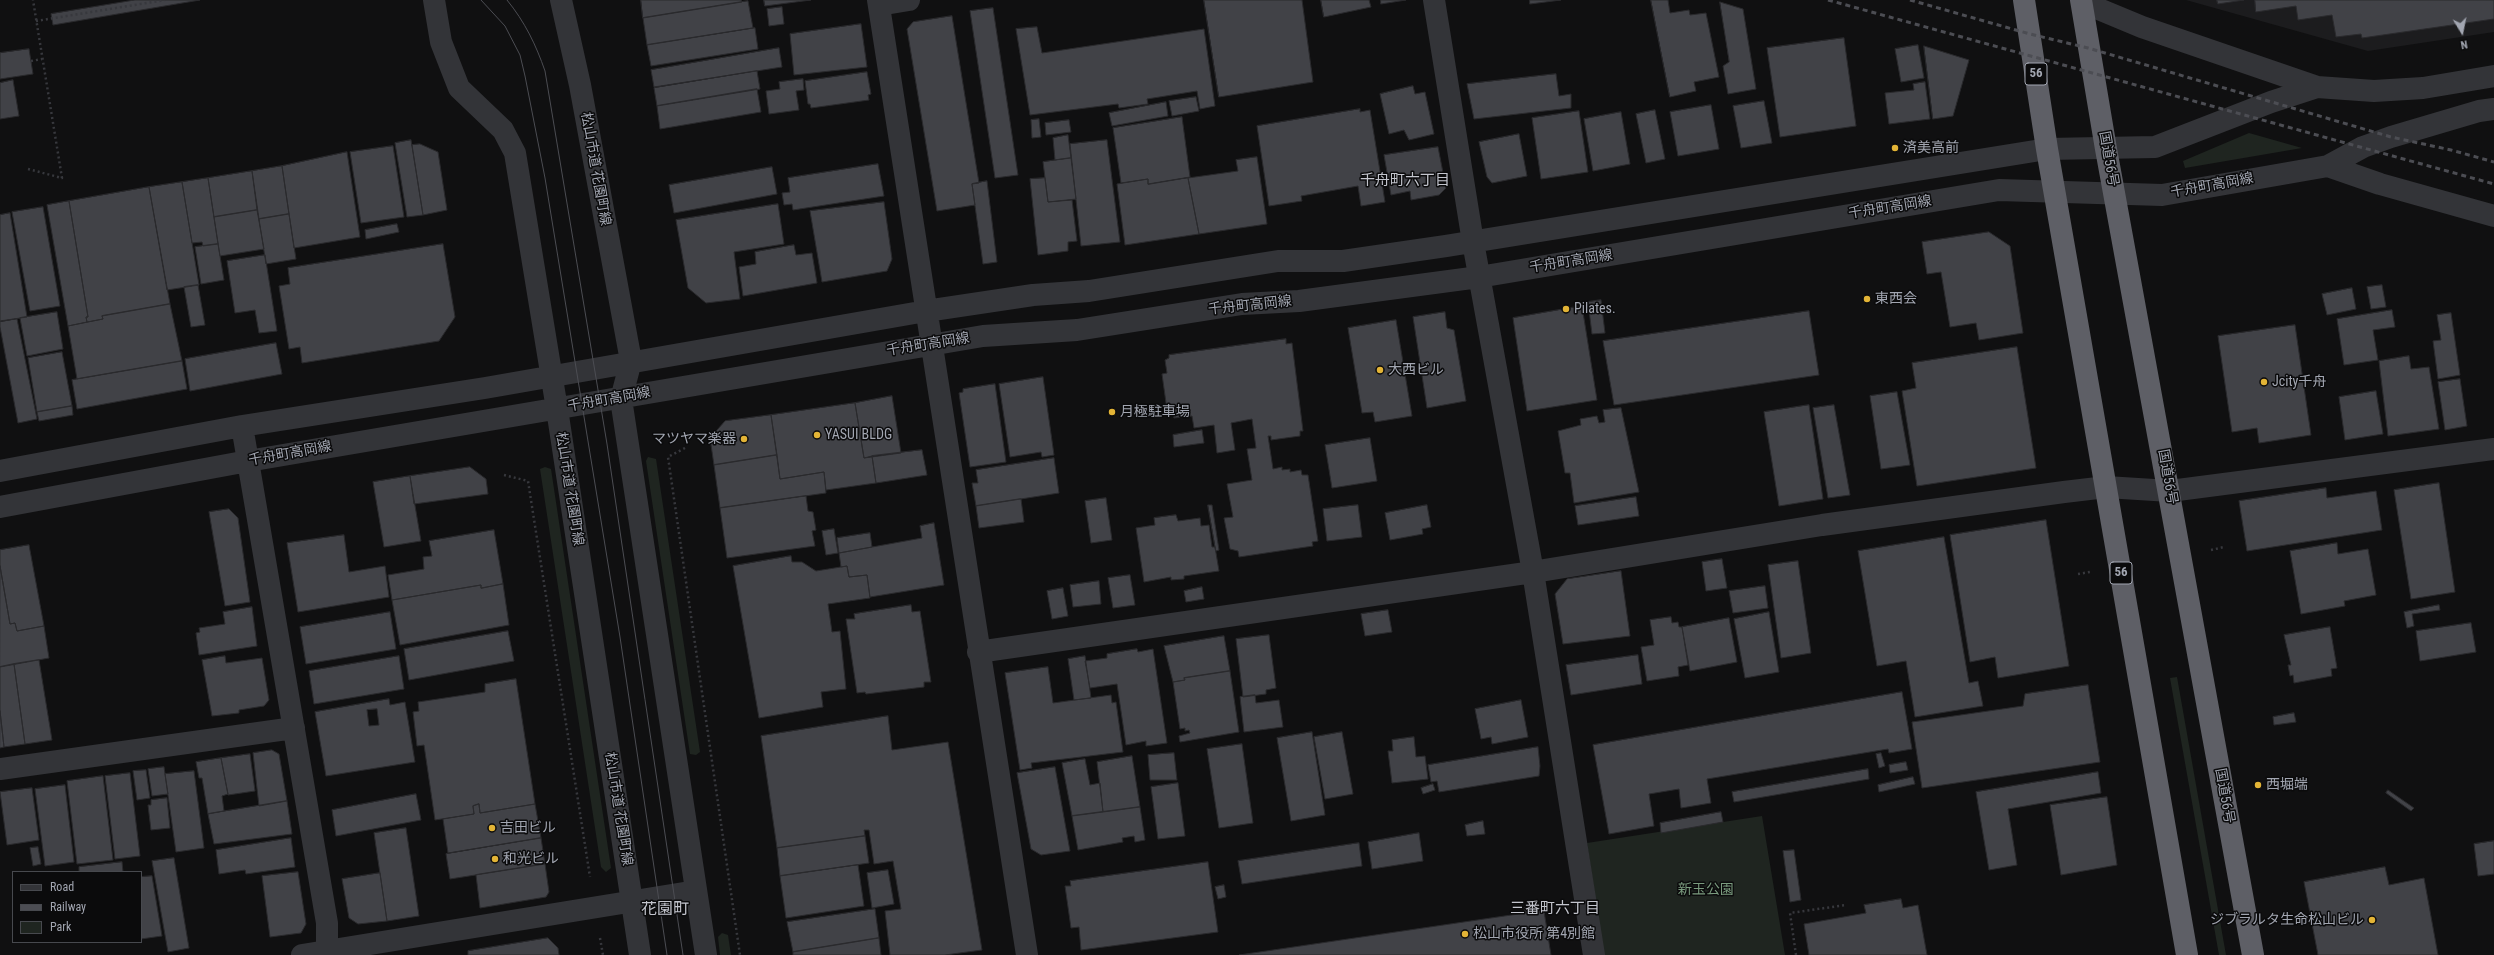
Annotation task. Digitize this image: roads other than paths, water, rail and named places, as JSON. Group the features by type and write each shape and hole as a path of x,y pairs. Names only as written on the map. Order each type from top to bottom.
{"highway":[{"name":"56","path":"2024,0 2047,148 2187,955"},
{"name":"国道56号","path":"2082,1 2106,149 2170,491 2252,955"}],"street":[{"name":"松山市道 花園町線","path":"434,0 441,42 459,88 503,130 515,153 552,375 640,955"},
{"name":"松山市道 花園町線","path":"561,0 580,85 631,361 621,399 706,955"},
{"path":"909,0 878,2 978,652 1027,955"},
{"path":"1434,0 1479,277 1533,572 1594,955"},
{"path":"2082,1 2142,27 2317,87 2374,92 2423,88 2494,76"},
{"path":"2465,81 2489,113"},
{"path":"0,471 242,426 926,311 1033,295 1089,291 1278,261 1343,261 1473,242 2047,148 2106,149 2155,147 2271,102 2317,87"},
{"name":"千舟町高岡線","path":"0,507 248,461 621,399 930,344 983,336 1077,330 1242,304 1299,301 1479,277 1999,190 2162,195 2328,166 2363,148 2391,137 2489,113"},
{"path":"2328,166 2380,184 2494,216"},
{"path":"242,426 327,923 327,953"},
{"path":"978,652 1533,572 1822,525 2106,487 2170,491 2494,449"},
{"path":"0,769 294,728"},
{"path":"302,955 327,953 696,891"}],"tram line":[{"path":"481,0 505,26 520,55 545,178 620,637 667,955"},
{"path":"507,0 529,34 545,71 607,444 683,955"}],"railway":[{"path":"1828,0 2494,184"},
{"path":"1910,0 2030,34 2088,48 2391,137 2451,150 2494,162"}],"place":[{"name":"済美高前","path":"1895,148"},
{"name":"東西会","path":"1867,299"},
{"name":"Pilates.","path":"1566,309"},
{"name":"大西ビル","path":"1380,370"},
{"name":"Jcity千舟","path":"2264,382"},
{"name":"月極駐車場","path":"1112,412"},
{"name":"YASUI BLDG","path":"817,435"},
{"name":"マツヤマ楽器","path":"744,439"},
{"name":"西堀端","path":"2258,785"},
{"name":"吉田ビル","path":"492,828"},
{"name":"和光ビル","path":"495,859"},
{"name":"ジブラルタ生命松山ビル","path":"2372,920"},
{"name":"松山市役所 第4別館","path":"1465,934"}],"district":[{"name":"千舟町六丁目","path":"1405,181"},
{"name":"三番町六丁目","path":"1555,909"},
{"name":"花園町","path":"665,910"}],"park label":[{"name":"新玉公園","path":"1706,890"}]}
